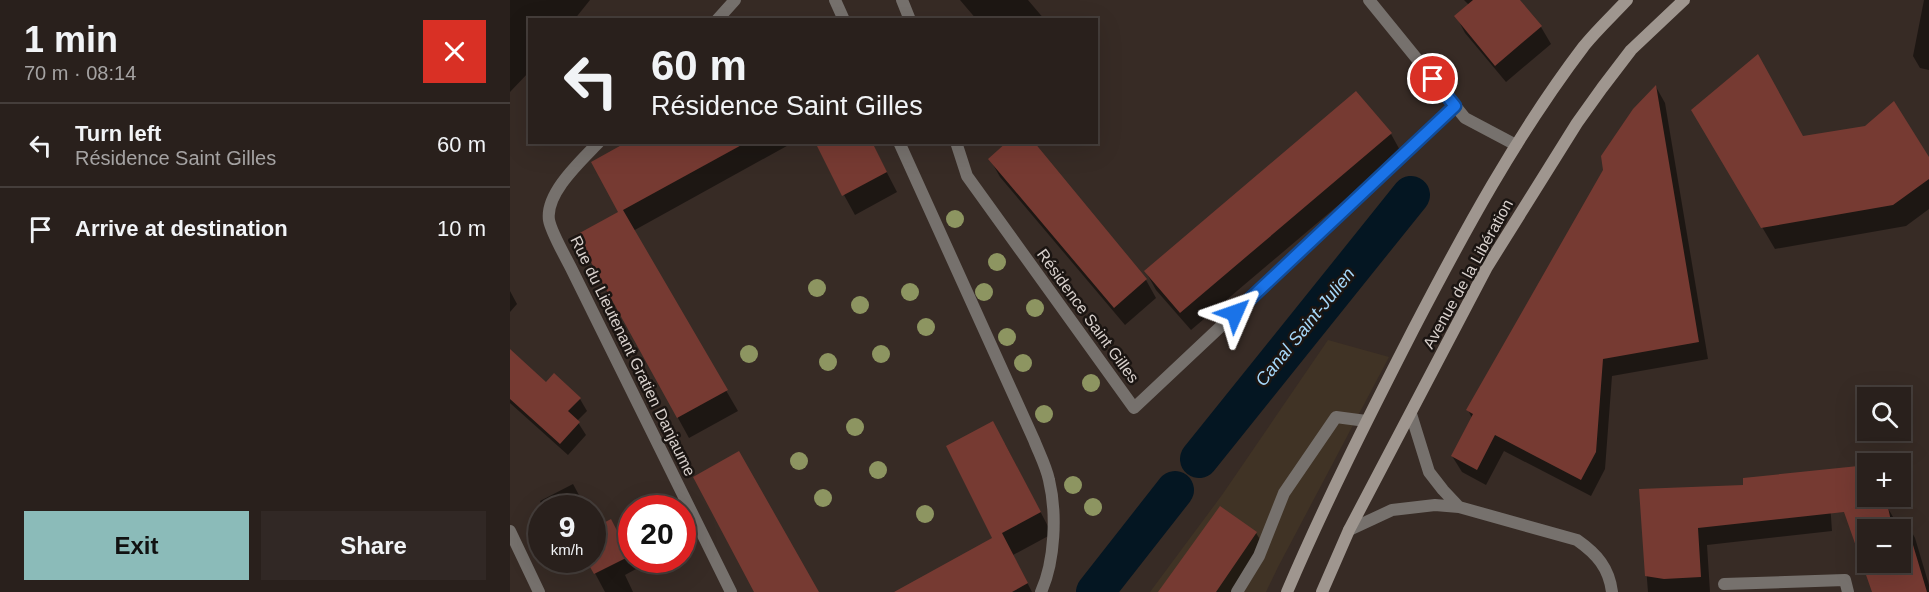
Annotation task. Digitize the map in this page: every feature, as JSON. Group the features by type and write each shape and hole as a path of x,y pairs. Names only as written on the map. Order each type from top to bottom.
{"main road":[{"name":"Avenue de la Libération","path":"1287,592 1307,544 1366,421 1431,296 1516,145 1585,44 1627,0"},
{"name":"Avenue de la Libération","path":"1322,592 1349,530 1487,267 1577,123 1631,50 1684,0"}],"street":[{"path":"719,18 735,0"},
{"path":"835,0 843,18"},
{"path":"902,0 909,18"},
{"path":"1369,0 1465,118 1516,145"},
{"name":"Résidence Saint Gilles","path":"957,144 968,176 1134,408 1455,106"},
{"name":"Rue du Lieutenant Gratien Danjaume","path":"597,144 570,172 552,199 549,220 731,592"},
{"path":"900,144 1034,440 1049,480 1054,525 1048,576 1041,592"},
{"path":"1411,414 1429,472 1459,507"},
{"path":"1237,592 1259,556 1284,493 1336,417 1366,421"},
{"path":"1349,530 1392,510 1435,505 1459,507 1577,540 1588,548 1606,568 1612,592"},
{"path":"510,531 539,592"},
{"path":"1724,585 1845,580 1848,592"}],"shaded area":[{"path":"1328,340 1389,357 1266,592 1150,592 1222,495"}],"building":[{"path":"1473,0 1520,0 1542,26 1495,66 1454,16"},
{"path":"1758,54 1803,136 1865,126 1894,101 1929,157 1929,179 1893,205 1761,228 1691,110"},
{"path":"1656,85 1699,342 1603,359 1596,452 1581,480 1495,435 1477,470 1451,456 1473,414 1466,410 1603,170 1601,156 1633,109"},
{"path":"1356,91 1392,133 1180,313 1144,271"},
{"path":"623,144 743,144 623,210 728,390 677,418 576,235 618,212 591,162"},
{"path":"816,144 873,144 887,172 842,196"},
{"path":"1005,144 1036,144 1147,279 1114,308 988,159"},
{"path":"510,349 546,382 554,373 581,398 568,411 580,422 560,444 510,399"},
{"path":"993,421 1041,512 1002,533 1028,583 1012,592 894,592 992,538 946,446"},
{"path":"739,451 819,592 754,592 693,477"},
{"path":"1857,466 1857,507 1888,507 1891,519 1857,519 1857,549 1844,512 1698,528 1701,577 1664,579 1645,576 1639,489 1743,485 1743,478"},
{"path":"1220,506 1257,532 1216,592 1158,592"},
{"path":"611,519 618,533 618,562 606,568 606,522"},
{"path":"1911,538 1927,592 1872,592 1865,573 1911,573"}],"waterway":[{"name":"Canal Saint-Julien","path":"1199,459 1411,195"},
{"name":"Canal Saint-Julien","path":"1095,592 1175,490"}],"route":[{"path":"1235,313 1455,106 1433,79"}]}
